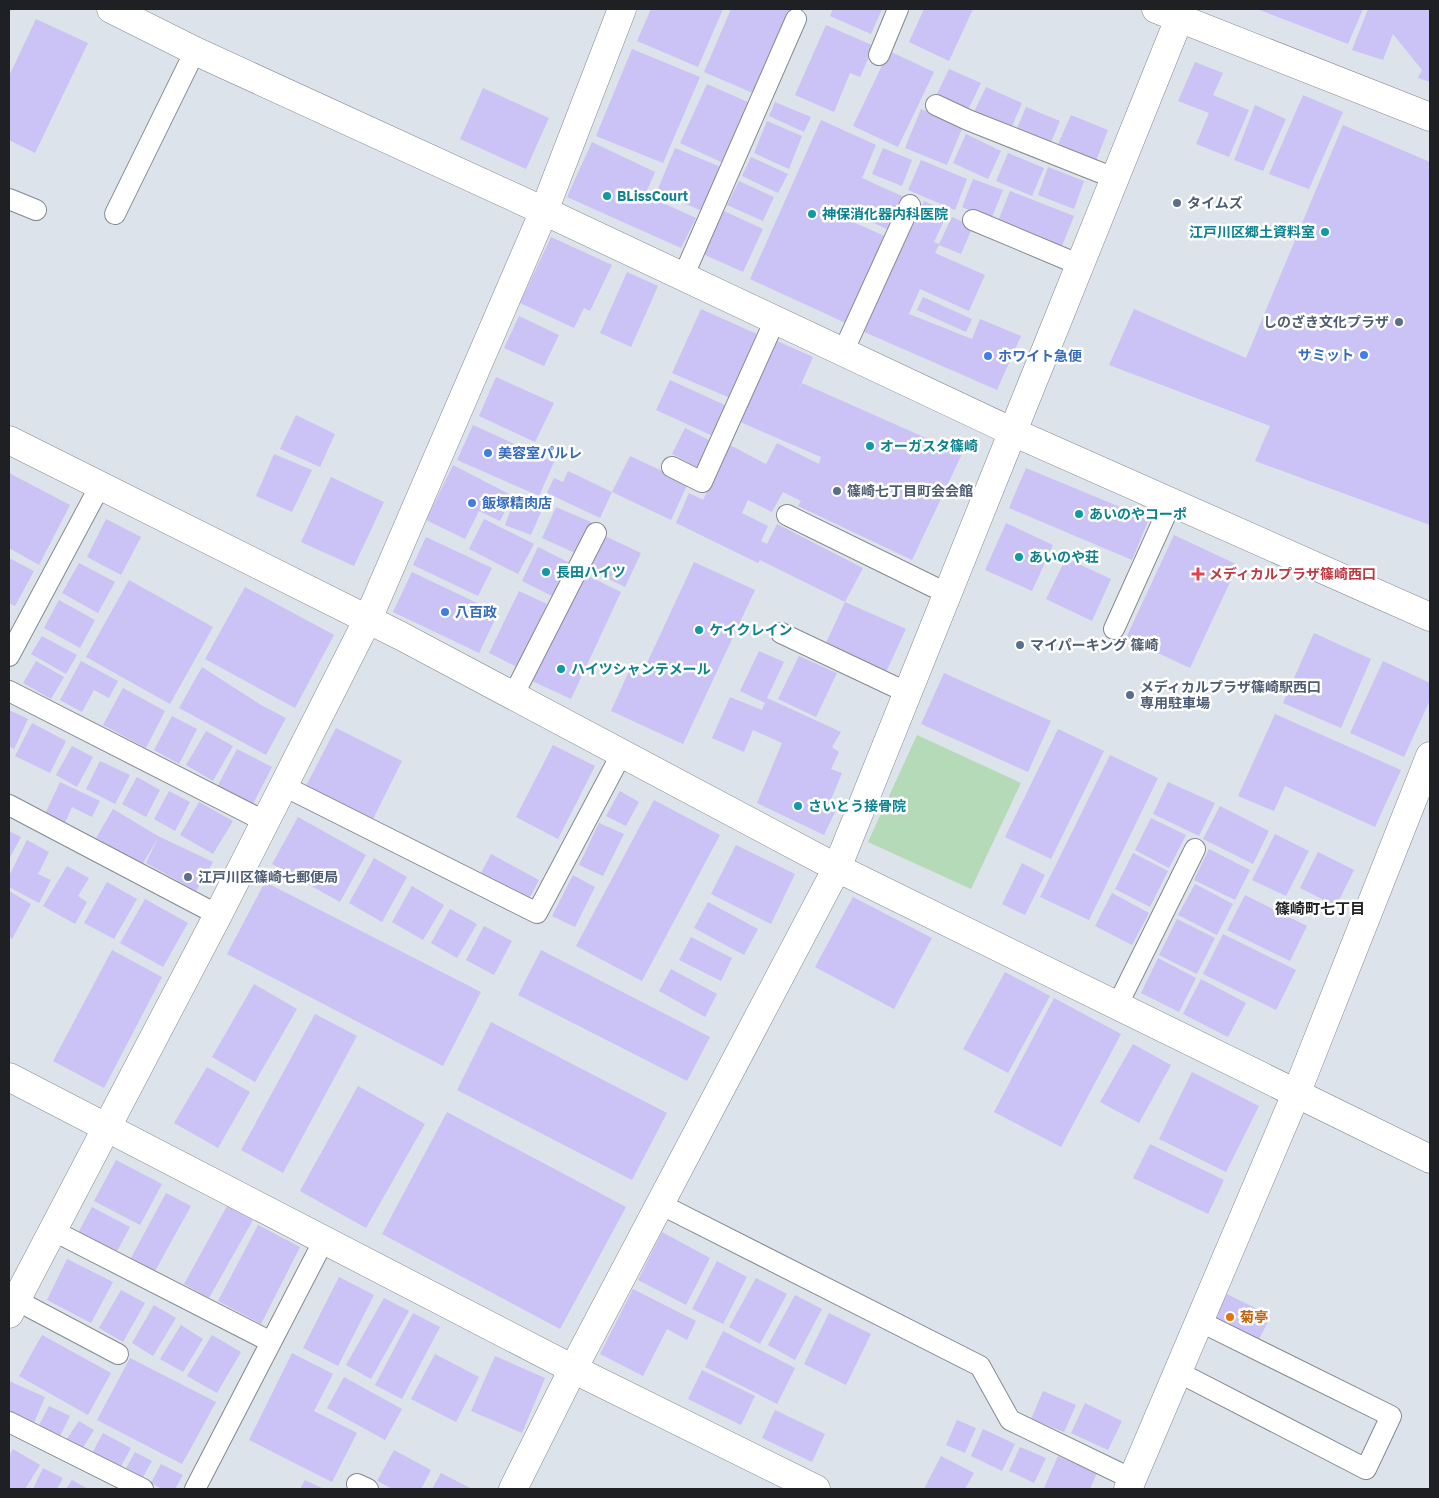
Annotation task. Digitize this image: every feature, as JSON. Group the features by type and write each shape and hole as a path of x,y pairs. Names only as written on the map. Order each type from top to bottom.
{"street":[{"path":"111,9 195,51 544,211 1013,432 1430,617"},
{"path":"12,1307 218,915 282,785 368,619 544,211 622,9"},
{"path":"513,1489 573,1369 838,868 1080,265 1114,178 1173,12 1430,117"},
{"path":"9,440 101,484 368,619 838,868 1430,1160"},
{"path":"1130,1484 1296,1094 1430,756"},
{"path":"9,1076 573,1369 816,1489"}],"lane":[{"path":"878,55 898,9"},
{"path":"682,276 796,19"},
{"path":"115,214 195,51"},
{"path":"936,105 968,120 1114,178"},
{"path":"9,199 36,210"},
{"path":"843,352 910,205"},
{"path":"973,220 1080,265"},
{"path":"672,466 702,482 775,320"},
{"path":"9,656 101,484"},
{"path":"1114,629 1171,503"},
{"path":"788,515 948,594"},
{"path":"513,696 596,533"},
{"path":"781,633 908,693"},
{"path":"9,691 264,821"},
{"path":"282,785 537,913 622,753"},
{"path":"9,805 218,915"},
{"path":"1117,1006 1195,849"},
{"path":"660,1204 980,1366 1010,1420 1130,1484"},
{"path":"52,1230 271,1342"},
{"path":"195,1489 324,1240"},
{"path":"12,1307 118,1354"},
{"path":"1178,1372 1366,1469 1391,1416 1199,1321"},
{"path":"9,1422 142,1489"}],"green space":[{"path":"917,735 1021,783 971,889 868,842"}],"building":[{"path":"651,9 723,9 698,67 637,41"},
{"path":"731,9 785,9 791,11 755,94 704,72"},
{"path":"833,9 882,9 871,34 830,16"},
{"path":"924,9 973,9 949,61 909,42"},
{"path":"1257,9 1363,9 1348,44"},
{"path":"1368,9 1430,9 1430,82 1418,78 1422,70 1393,34 1383,60 1352,50"},
{"path":"36,19 88,43 35,153 9,140 9,76"},
{"path":"826,25 874,46 860,77 850,73 834,112 795,95"},
{"path":"632,49 700,77 663,163 596,136"},
{"path":"889,51 934,72 898,147 853,126"},
{"path":"1195,62 1223,73 1213,95 1249,110 1229,157 1196,144 1209,113 1178,101"},
{"path":"949,69 981,83 967,112 935,98"},
{"path":"707,84 750,103 723,163 680,143"},
{"path":"986,87 1022,103 1009,133 972,116"},
{"path":"483,88 549,118 526,169 460,139"},
{"path":"1303,95 1343,112 1309,189 1269,174"},
{"path":"775,102 811,117 804,132 769,116"},
{"path":"1255,105 1286,119 1263,171 1234,160"},
{"path":"1026,107 1060,121 1049,147 1015,133"},
{"path":"921,109 963,126 947,165 905,148"},
{"path":"1071,115 1108,130 1094,166 1055,151"},
{"name":"神保消化器内科医院","path":"821,120 876,145 862,178 904,197 889,230 847,211 844,218 889,238 850,325 750,279"},
{"path":"767,121 802,136 789,169 754,153"},
{"path":"1343,125 1430,162 1430,525 1255,461 1270,426 1109,365 1134,309 1246,358"},
{"path":"966,134 1001,151 988,179 953,163"},
{"name":"BLissCourt","path":"592,142 655,172 645,195 696,218 681,248 567,197"},
{"path":"675,148 723,168 704,212 657,191"},
{"path":"883,148 912,160 902,186 872,174"},
{"path":"1008,153 1044,168 1032,196 996,181"},
{"path":"751,157 788,174 778,193 742,176"},
{"path":"921,160 967,179 955,210 908,190"},
{"path":"1048,167 1084,181 1074,209 1038,195"},
{"path":"973,179 1003,190 991,219 962,207"},
{"path":"739,181 774,197 763,221 727,205"},
{"path":"1010,191 1074,216 1062,246 998,221"},
{"path":"924,201 948,212 934,242 939,244 952,217 973,226 961,254 939,245 935,253 985,275 969,311 920,289 909,314 972,339 980,319 1021,336 997,390 862,331 906,229 910,231"},
{"path":"724,211 763,229 743,272 703,254"},
{"path":"551,237 612,265 590,311 584,308 574,328 520,303"},
{"path":"627,272 658,286 631,347 600,333"},
{"path":"923,297 972,319 966,332 917,310"},
{"path":"701,309 759,335 730,398 672,373"},
{"path":"519,316 559,335 544,366 504,348"},
{"path":"775,340 813,357 796,396 802,383 962,454 912,560 798,506 801,501 783,492 772,512 748,500 742,513 768,526 761,541 767,544 777,524 863,568 845,602 760,560 758,563 676,523 689,493 703,500 730,445 766,464 777,443 819,464 821,457 738,421"},
{"path":"496,377 554,403 535,442 479,416"},
{"path":"670,380 729,407 715,437 656,410"},
{"path":"296,415 335,434 320,467 280,449"},
{"path":"473,425 554,462 539,496 457,460"},
{"path":"685,428 713,442 700,469 672,454"},
{"path":"274,454 312,470 292,512 256,496"},
{"path":"630,456 688,483 671,520 612,492"},
{"name":"飯塚精肉店","path":"453,465 513,496 500,521 479,511 465,539 426,520"},
{"name":"あいのやコーポ","path":"1026,468 1149,519 1132,560 1009,508"},
{"path":"568,471 612,492 600,518 547,493 554,478 563,482"},
{"path":"9,473 70,505 39,565 9,548"},
{"path":"331,477 384,502 354,566 301,542"},
{"path":"514,501 541,512 531,535 505,525"},
{"path":"556,507 591,522 575,553 542,538"},
{"path":"106,519 141,537 121,575 87,557"},
{"path":"484,519 534,544 518,574 469,549"},
{"name":"あいのや荘","path":"1006,523 1053,545 1032,591 985,570"},
{"path":"1174,535 1238,565 1190,668 1126,638"},
{"path":"605,536 641,553 625,587 590,570"},
{"path":"426,537 492,568 478,596 413,565"},
{"name":"長田ハイツ","path":"538,547 570,563 554,597 522,581"},
{"path":"9,558 34,571 15,606 9,603"},
{"path":"1066,558 1111,579 1092,621 1046,599"},
{"name":"ケイクレイン","path":"694,562 755,590 683,744 611,711 629,671 641,676"},
{"path":"79,563 115,582 98,613 62,593"},
{"name":"八百政","path":"412,572 498,613 479,653 393,612"},
{"path":"584,574 621,592 571,699 532,681"},
{"path":"129,580 213,627 170,704 86,657"},
{"path":"245,587 334,635 295,708 205,659"},
{"path":"519,591 547,604 517,667 489,653"},
{"path":"59,600 95,620 80,648 44,628"},
{"path":"845,602 906,629 886,672 825,645"},
{"path":"1314,633 1371,659 1341,728 1283,703"},
{"path":"42,636 77,655 66,674 31,654"},
{"path":"759,651 784,662 767,698 841,732 832,747 839,752 831,769 842,773 829,804 837,808 824,835 757,803 782,743 753,730 744,752 712,738 730,697 762,710 765,703 740,691"},
{"path":"799,656 837,673 816,717 778,699"},
{"path":"36,661 64,677 51,699 23,683"},
{"path":"81,661 118,681 109,698 94,690 82,712 60,700"},
{"path":"1383,661 1430,683 1430,700 1404,757 1350,733"},
{"path":"202,667 261,705 286,718 266,755 179,708"},
{"path":"944,673 1051,721 1028,772 921,724"},
{"path":"123,688 165,711 146,748 103,725"},
{"path":"9,710 28,719 14,749 9,746"},
{"path":"1275,714 1401,770 1375,827 1285,786 1274,811 1238,796"},
{"path":"172,716 197,729 179,764 154,750"},
{"path":"32,723 66,741 50,773 15,756"},
{"path":"336,728 402,761 373,819 306,786"},
{"path":"1058,729 1104,751 1051,859 1005,837"},
{"path":"206,731 233,746 213,781 186,765"},
{"path":"553,745 595,766 558,839 516,817"},
{"path":"72,746 93,757 77,787 56,775"},
{"path":"237,749 272,767 253,804 217,787"},
{"path":"1110,755 1158,778 1089,920 1040,897"},
{"path":"100,761 130,775 115,804 86,789"},
{"path":"137,777 160,790 146,817 122,804"},
{"path":"60,782 100,801 92,817 72,807 65,823 45,814"},
{"path":"1168,782 1215,803 1199,836 1153,814"},
{"path":"169,791 190,802 175,831 154,819"},
{"path":"620,791 639,802 626,826 606,816"},
{"path":"654,800 720,835 642,981 576,946"},
{"path":"199,802 233,821 213,854 180,835"},
{"path":"1220,806 1269,831 1253,864 1203,839"},
{"path":"113,809 158,836 213,862 196,891 146,863 158,838 142,865 96,838"},
{"path":"298,817 366,855 340,902 272,864"},
{"path":"1151,818 1186,835 1169,868 1135,850"},
{"path":"599,823 624,834 603,876 579,865"},
{"path":"9,831 21,837 9,859"},
{"path":"1275,834 1309,851 1286,896 1252,880"},
{"path":"27,840 49,852 38,874 51,880 39,903 9,887 9,876"},
{"path":"736,845 795,874 771,924 711,894"},
{"path":"1209,849 1250,870 1235,900 1194,880"},
{"path":"1318,852 1354,870 1336,906 1300,888"},
{"path":"1133,853 1168,871 1150,907 1115,889"},
{"path":"491,854 539,880 529,899 481,873"},
{"path":"374,858 407,877 382,922 349,903"},
{"path":"1022,863 1045,875 1025,915 1002,904"},
{"path":"67,866 89,878 78,896 87,902 75,924 43,906"},
{"path":"573,875 595,887 575,927 552,916"},
{"path":"107,882 137,899 114,939 84,923"},
{"path":"265,882 481,992 443,1066 227,954"},
{"path":"1195,884 1233,904 1217,935 1178,915"},
{"path":"412,886 444,905 423,940 392,922"},
{"path":"9,891 31,904 12,939 9,937"},
{"path":"1112,893 1149,913 1132,945 1095,926"},
{"path":"1245,895 1307,926 1290,961 1227,930"},
{"path":"853,897 932,938 894,1009 815,967"},
{"path":"145,899 188,923 163,967 120,943"},
{"path":"708,902 758,929 744,955 694,928"},
{"path":"450,909 477,924 457,958 431,943"},
{"path":"1177,919 1215,938 1197,974 1159,955"},
{"path":"484,926 512,941 494,975 466,960"},
{"path":"1223,934 1296,970 1276,1010 1203,974"},
{"path":"691,937 732,958 721,981 679,960"},
{"path":"112,950 162,977 104,1088 53,1061"},
{"path":"541,950 710,1037 687,1081 518,995"},
{"path":"1158,958 1196,978 1179,1012 1141,993"},
{"path":"671,969 717,994 705,1017 659,991"},
{"path":"1005,972 1050,996 1008,1073 963,1049"},
{"path":"1201,979 1246,1003 1228,1037 1183,1014"},
{"path":"254,984 297,1009 255,1082 212,1057"},
{"path":"1054,998 1121,1034 1061,1147 994,1112"},
{"path":"315,1014 357,1036 283,1173 241,1150"},
{"path":"491,1022 667,1113 632,1180 457,1090"},
{"path":"1133,1044 1171,1065 1139,1123 1100,1102"},
{"path":"207,1067 250,1092 218,1148 174,1123"},
{"path":"1192,1072 1259,1106 1226,1172 1159,1139"},
{"path":"358,1086 425,1124 366,1228 300,1191"},
{"path":"447,1112 626,1207 560,1329 382,1234"},
{"path":"1150,1144 1224,1180 1208,1214 1133,1178"},
{"path":"116,1160 162,1184 140,1225 94,1201"},
{"path":"166,1193 191,1206 155,1271 131,1258"},
{"path":"227,1206 253,1220 209,1298 184,1284"},
{"path":"92,1207 130,1227 116,1253 78,1233"},
{"path":"258,1225 300,1247 261,1324 218,1301"},
{"path":"662,1232 710,1258 686,1305 638,1280"},
{"path":"67,1259 113,1282 91,1323 47,1300"},
{"path":"717,1261 747,1277 723,1324 692,1309"},
{"path":"339,1277 374,1295 338,1366 303,1348"},
{"path":"756,1278 787,1294 760,1344 729,1327"},
{"path":"633,1289 696,1321 687,1340 667,1329 643,1376 600,1354"},
{"path":"121,1290 145,1303 123,1342 99,1328"},
{"path":"1227,1294 1271,1316 1258,1341 1214,1319"},
{"path":"795,1295 822,1309 795,1360 768,1345"},
{"path":"384,1298 409,1311 371,1379 346,1365"},
{"path":"154,1305 176,1318 153,1356 132,1343"},
{"path":"413,1313 440,1327 402,1399 375,1385"},
{"path":"829,1313 871,1334 846,1385 804,1364"},
{"path":"181,1325 203,1339 183,1372 160,1359"},
{"path":"723,1331 795,1368 777,1404 705,1367"},
{"path":"42,1335 111,1373 88,1415 19,1376"},
{"path":"212,1335 241,1352 217,1393 187,1376"},
{"path":"292,1353 333,1374 314,1411 357,1433 332,1482 249,1440"},
{"path":"435,1354 479,1377 456,1422 411,1399"},
{"path":"495,1356 545,1378 522,1433 471,1411"},
{"path":"130,1358 216,1402 182,1464 97,1420"},
{"path":"702,1370 755,1396 741,1425 688,1399"},
{"path":"344,1377 402,1409 385,1440 327,1408"},
{"path":"9,1381 45,1397 34,1423 9,1412"},
{"path":"1043,1391 1076,1405 1064,1432 1031,1419"},
{"path":"1085,1403 1122,1421 1108,1450 1071,1433"},
{"path":"49,1406 70,1416 58,1440 37,1429"},
{"path":"775,1410 825,1434 812,1462 762,1438"},
{"path":"957,1420 976,1428 965,1453 946,1445"},
{"path":"79,1421 94,1430 82,1449 66,1440"},
{"path":"983,1429 1015,1444 1002,1471 971,1456"},
{"path":"103,1433 131,1448 119,1470 91,1455"},
{"path":"1020,1447 1046,1458 1034,1483 1009,1471"},
{"path":"13,1449 40,1465 25,1489 9,1488 9,1456"},
{"path":"394,1450 431,1470 421,1489 393,1489 377,1481"},
{"path":"135,1452 152,1461 143,1477 126,1468"},
{"path":"941,1456 974,1473 965,1489 924,1489"},
{"path":"1058,1456 1097,1473 1090,1489 1044,1488"},
{"path":"161,1464 183,1475 175,1489 162,1489 151,1483"},
{"path":"43,1468 63,1478 57,1489 33,1489"},
{"path":"441,1473 472,1489 432,1489"},
{"path":"72,1480 88,1489 66,1489"},
{"path":"305,1480 324,1489 300,1489"}],"place":[{"name":"BLissCourt","path":"607,196"},
{"name":"タイムズ","path":"1177,203"},
{"name":"神保消化器内科医院","path":"812,214"},
{"name":"江戸川区郷土資料室","path":"1325,232"},
{"name":"しのざき文化プラザ","path":"1399,322"},
{"name":"サミット","path":"1364,355"},
{"name":"ホワイト急便","path":"988,356"},
{"name":"オーガスタ篠崎","path":"870,446"},
{"name":"美容室パルレ","path":"488,453"},
{"name":"篠崎七丁目町会会館","path":"837,491"},
{"name":"飯塚精肉店","path":"472,503"},
{"name":"あいのやコーポ","path":"1079,514"},
{"name":"あいのや荘","path":"1019,557"},
{"name":"長田ハイツ","path":"546,572"},
{"name":"メディカルプラザ篠崎西口","path":"1198,574"},
{"name":"八百政","path":"445,612"},
{"name":"ケイクレイン","path":"699,630"},
{"name":"マイパーキング 篠崎","path":"1020,645"},
{"name":"ハイツシャンテメール","path":"561,669"},
{"name":"メディカルプラザ篠崎駅西口 専用駐車場","path":"1130,695"},
{"name":"さいとう接骨院","path":"798,806"},
{"name":"江戸川区篠崎七郵便局","path":"188,877"},
{"name":"菊亭","path":"1230,1317"}],"district":[{"name":"篠崎町七丁目","path":"1320,909"}]}
